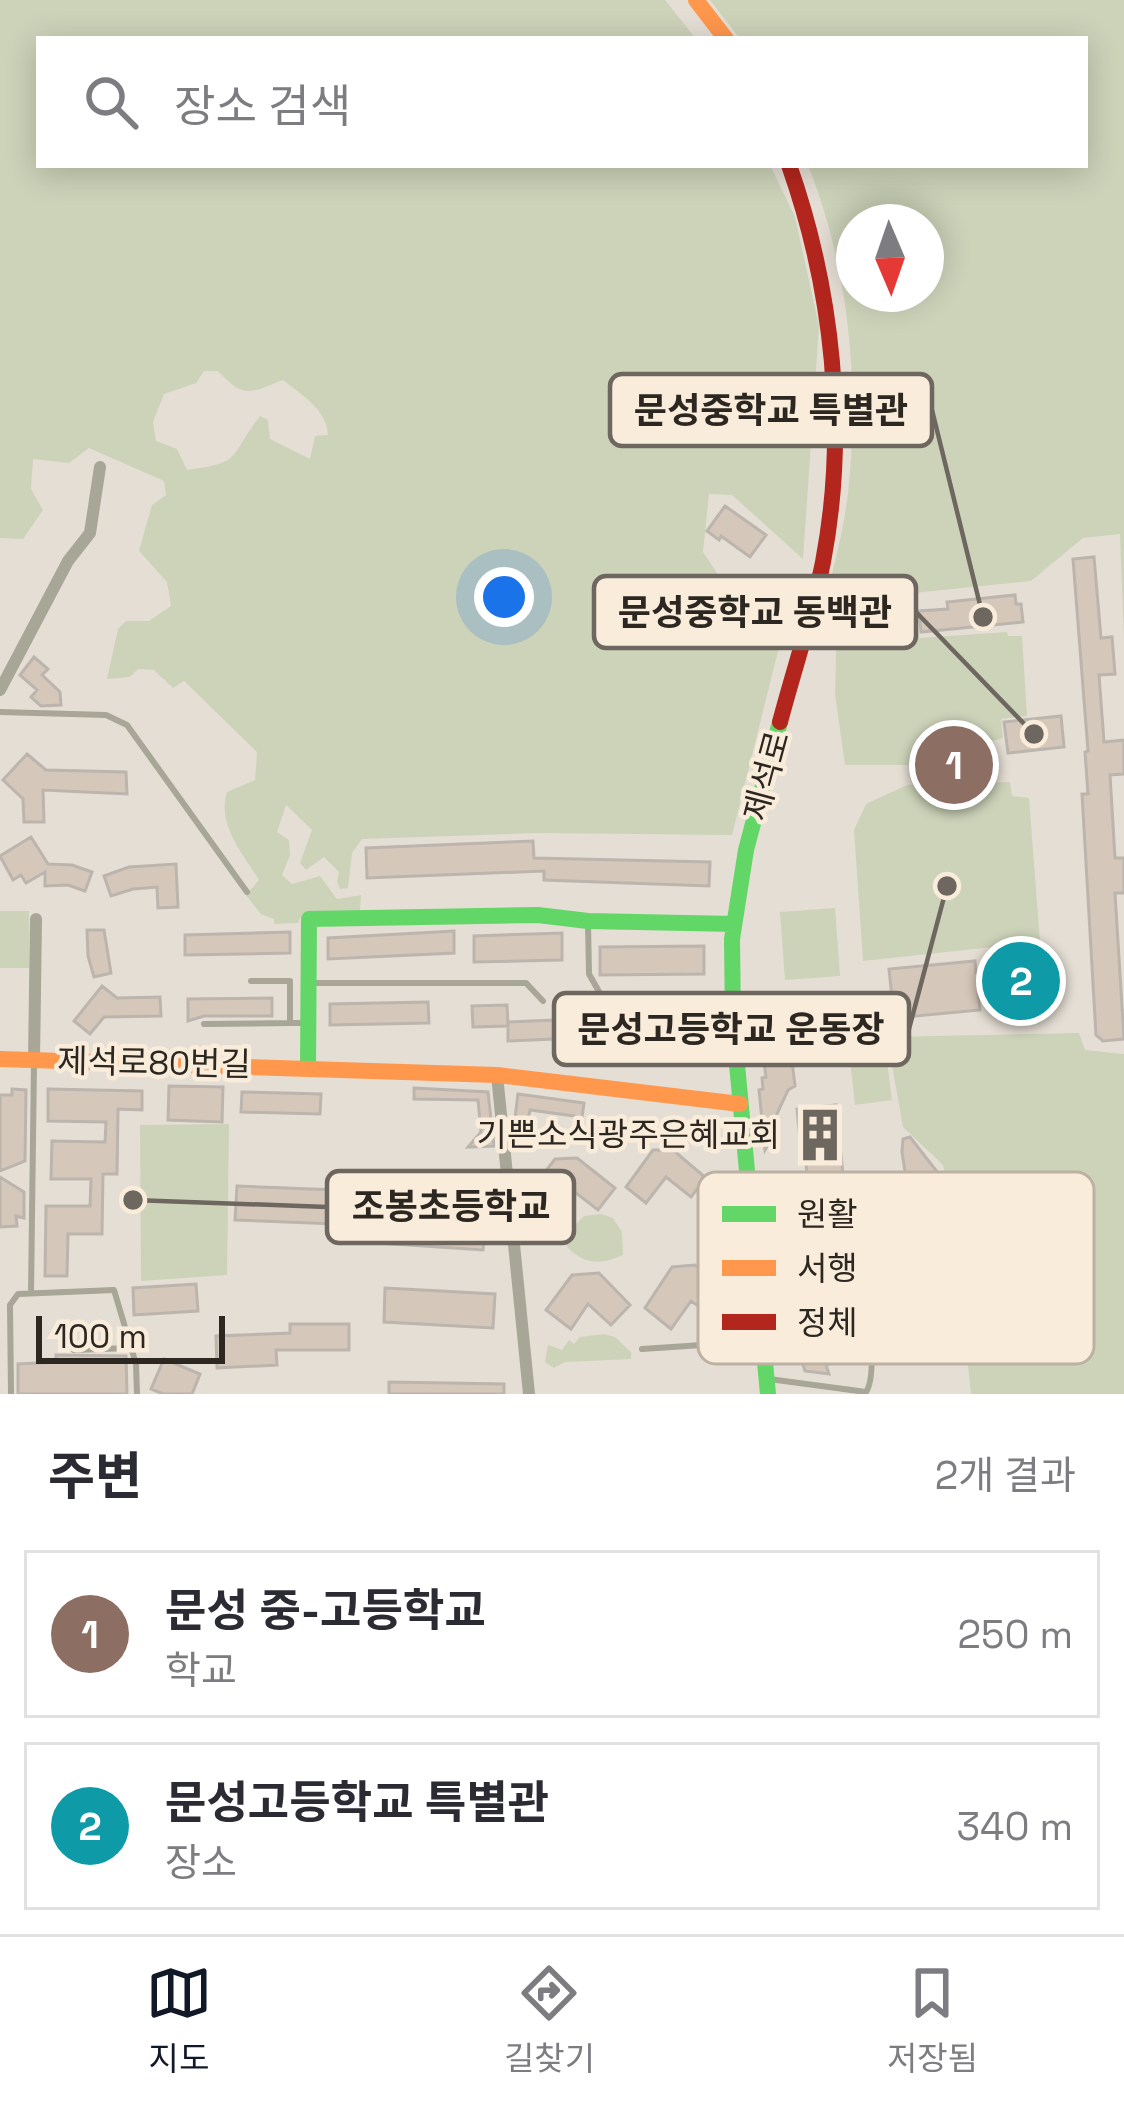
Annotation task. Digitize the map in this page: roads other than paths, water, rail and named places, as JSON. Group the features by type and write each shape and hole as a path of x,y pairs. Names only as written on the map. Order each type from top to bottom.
{"street":[{"path":"696,0 724,36"},
{"name":"제석로","path":"746,1172 731,990 734,924 746,850 823,560 832,504 829,325 818,256 790,168"},
{"path":"0,690 68,560 90,533 100,467"},
{"path":"308,1068 299,1023 308,983 309,919 538,915 588,921 734,924"},
{"path":"34,1060 36,919"},
{"name":"제석로80번길","path":"0,1059 497,1075 740,1104"},
{"path":"497,1075 529,1394"}],"lane":[{"path":"0,712 106,716 127,725 247,892"},
{"path":"588,921 589,974 606,1004 633,1016 656,1016 672,1006"},
{"path":"204,1024 299,1023 290,981 250,981"},
{"path":"308,983 526,983 543,1000"},
{"path":"32,1293 34,1060"},
{"path":"11,1394 10,1305 18,1294 114,1290 136,1364 136,1394"},
{"path":"642,1349 698,1345"},
{"path":"74,1350 130,1348"},
{"path":"767,1386 866,1392 873,1382 872,1364"}],"place":[{"name":"문성중학교 특별관","path":"983,617"},
{"name":"문성중학교 동백관","path":"1034,734"},
{"name":"문성 중-고등학교","path":"954,765"},
{"name":"문성고등학교 운동장","path":"947,886"},
{"name":"문성고등학교 특별관","path":"1021,981"},
{"name":"기쁜소식광주은혜교회","path":"820,1135"},
{"name":"조봉초등학교","path":"133,1200"}]}
